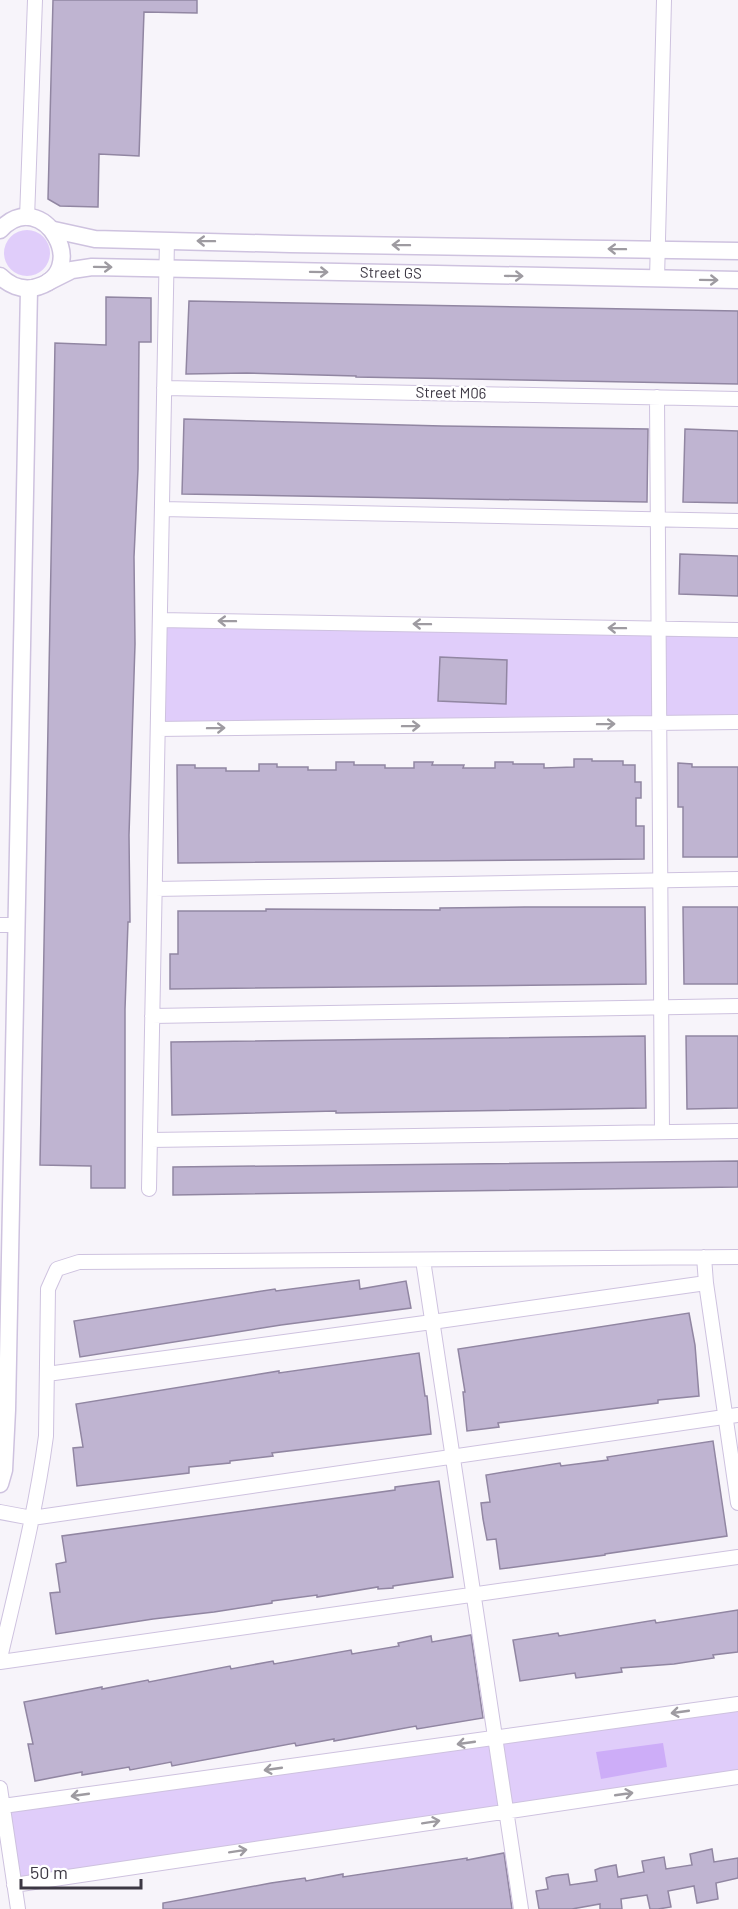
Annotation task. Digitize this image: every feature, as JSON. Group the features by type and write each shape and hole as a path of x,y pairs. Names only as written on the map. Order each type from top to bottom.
{"street":[{"path":"0,230 11,222 27,218 35,0"},
{"path":"657,279 664,0"},
{"name":"Street GS","path":"27,218 42,222 54,230 96,239 738,251"},
{"path":"48,282 60,266 62,256 61,246 54,230"},
{"path":"149,1189 167,240"},
{"path":"289,271 290,244"},
{"path":"438,245 439,274"},
{"name":"Street GS","path":"29,289 72,270 92,267 738,280"},
{"path":"1,277 10,284 29,289 8,925 8,1410 1,1475"},
{"name":"Street M06","path":"164,388 738,399"},
{"path":"657,397 662,1132"},
{"path":"162,509 738,521"},
{"path":"160,620 738,630"},
{"path":"158,729 738,722"},
{"path":"155,889 738,879"},
{"path":"152,1016 738,1006"},
{"path":"150,1140 738,1131"},
{"path":"704,1257 706,1283 732,1416 738,1503"},
{"path":"738,1257 79,1262 57,1269 48,1289 46,1436 32,1518 0,1660 738,1557"},
{"path":"423,1260 521,1909"},
{"path":"47,1374 706,1283"},
{"path":"0,1512 32,1518 732,1416"},
{"path":"3,1806 738,1704"},
{"path":"15,1885 738,1777"},
{"path":"0,1788 18,1909"}],"shaded area":[{"path":"27,230 43,237 50,253 43,269 27,276 11,269 4,253 11,237"},
{"path":"160,620 738,630 738,722 158,729"},
{"path":"738,1704 738,1777 14,1885 3,1806"},
{"path":"663,1743 667,1767 601,1779 596,1752"}],"building":[{"path":"53,0 197,0 197,13 144,12 139,156 99,154 98,207 60,206 48,199"},
{"path":"106,297 151,298 151,342 139,342 138,469 134,557 135,644 129,835 130,922 128,922 125,1009 125,1188 91,1188 91,1166 40,1165 55,343 106,345"},
{"path":"189,301 738,311 738,384 247,373 186,374"},
{"path":"184,419 648,429 647,502 182,494"},
{"path":"685,429 738,431 738,503 683,502"},
{"path":"680,554 738,556 738,596 679,594"},
{"path":"440,657 507,660 506,704 438,701"},
{"path":"574,759 623,761 623,765 635,765 635,782 641,782 641,798 636,798 636,826 644,826 644,859 178,863 177,765 195,765 195,768 226,768 226,771 259,771 259,764 277,764 277,767 308,767 308,770 336,770 336,762 354,762 354,765 385,765 385,768 414,768 414,762 433,762 432,765 495,768 495,762 513,762 513,764 544,764 544,768 574,767"},
{"path":"678,763 692,764 692,767 738,767 738,857 683,857 683,807 678,807"},
{"path":"645,907 646,984 170,989 170,954 178,954 178,911 440,910 440,908"},
{"path":"683,907 738,907 738,984 684,984"},
{"path":"645,1036 646,1108 172,1115 171,1042"},
{"path":"686,1036 738,1036 738,1108 687,1109"},
{"path":"738,1161 738,1187 173,1195 173,1167"},
{"path":"359,1280 360,1289 406,1281 411,1308 281,1325 80,1357 74,1321 275,1289 276,1291"},
{"path":"689,1313 695,1345 699,1396 498,1423 499,1427 467,1431 463,1392 465,1392 458,1349"},
{"path":"419,1353 431,1434 272,1453 273,1456 189,1467 189,1473 77,1486 73,1448 83,1447 76,1404 279,1371 279,1373"},
{"path":"713,1441 727,1536 500,1569 496,1539 487,1540 483,1519 481,1503 490,1502 486,1475 560,1463 561,1466 608,1460 607,1457"},
{"path":"439,1481 453,1577 393,1586 393,1588 378,1589 378,1587 317,1597 317,1595 272,1601 272,1603 214,1612 56,1634 50,1593 60,1592 56,1564 66,1562 62,1536 395,1490 395,1487"},
{"path":"738,1610 738,1652 674,1664 621,1668 622,1672 576,1678 575,1673 520,1681 513,1640 558,1633 559,1636 655,1620 656,1623"},
{"path":"471,1635 483,1718 417,1729 416,1726 334,1741 334,1739 296,1746 295,1743 172,1766 171,1762 130,1770 129,1767 82,1775 82,1772 35,1781 28,1744 33,1744 24,1702 102,1687 102,1689 148,1680 149,1682 230,1666 231,1669 273,1661 274,1664 351,1650 352,1654 399,1646 398,1643 431,1636 432,1642"},
{"path":"712,1849 714,1862 738,1858 738,1878 716,1883 718,1899 697,1903 694,1886 668,1891 671,1907 658,1909 650,1909 647,1895 621,1899 622,1909 600,1909 600,1904 572,1909 539,1909 536,1891 548,1889 546,1878 568,1874 570,1885 597,1881 595,1870 600,1868 616,1865 618,1877 644,1872 642,1861 664,1857 666,1869 692,1865 690,1854"},
{"path":"504,1853 512,1909 163,1909 163,1903 271,1883 305,1878 306,1881 343,1874 343,1877"}]}
